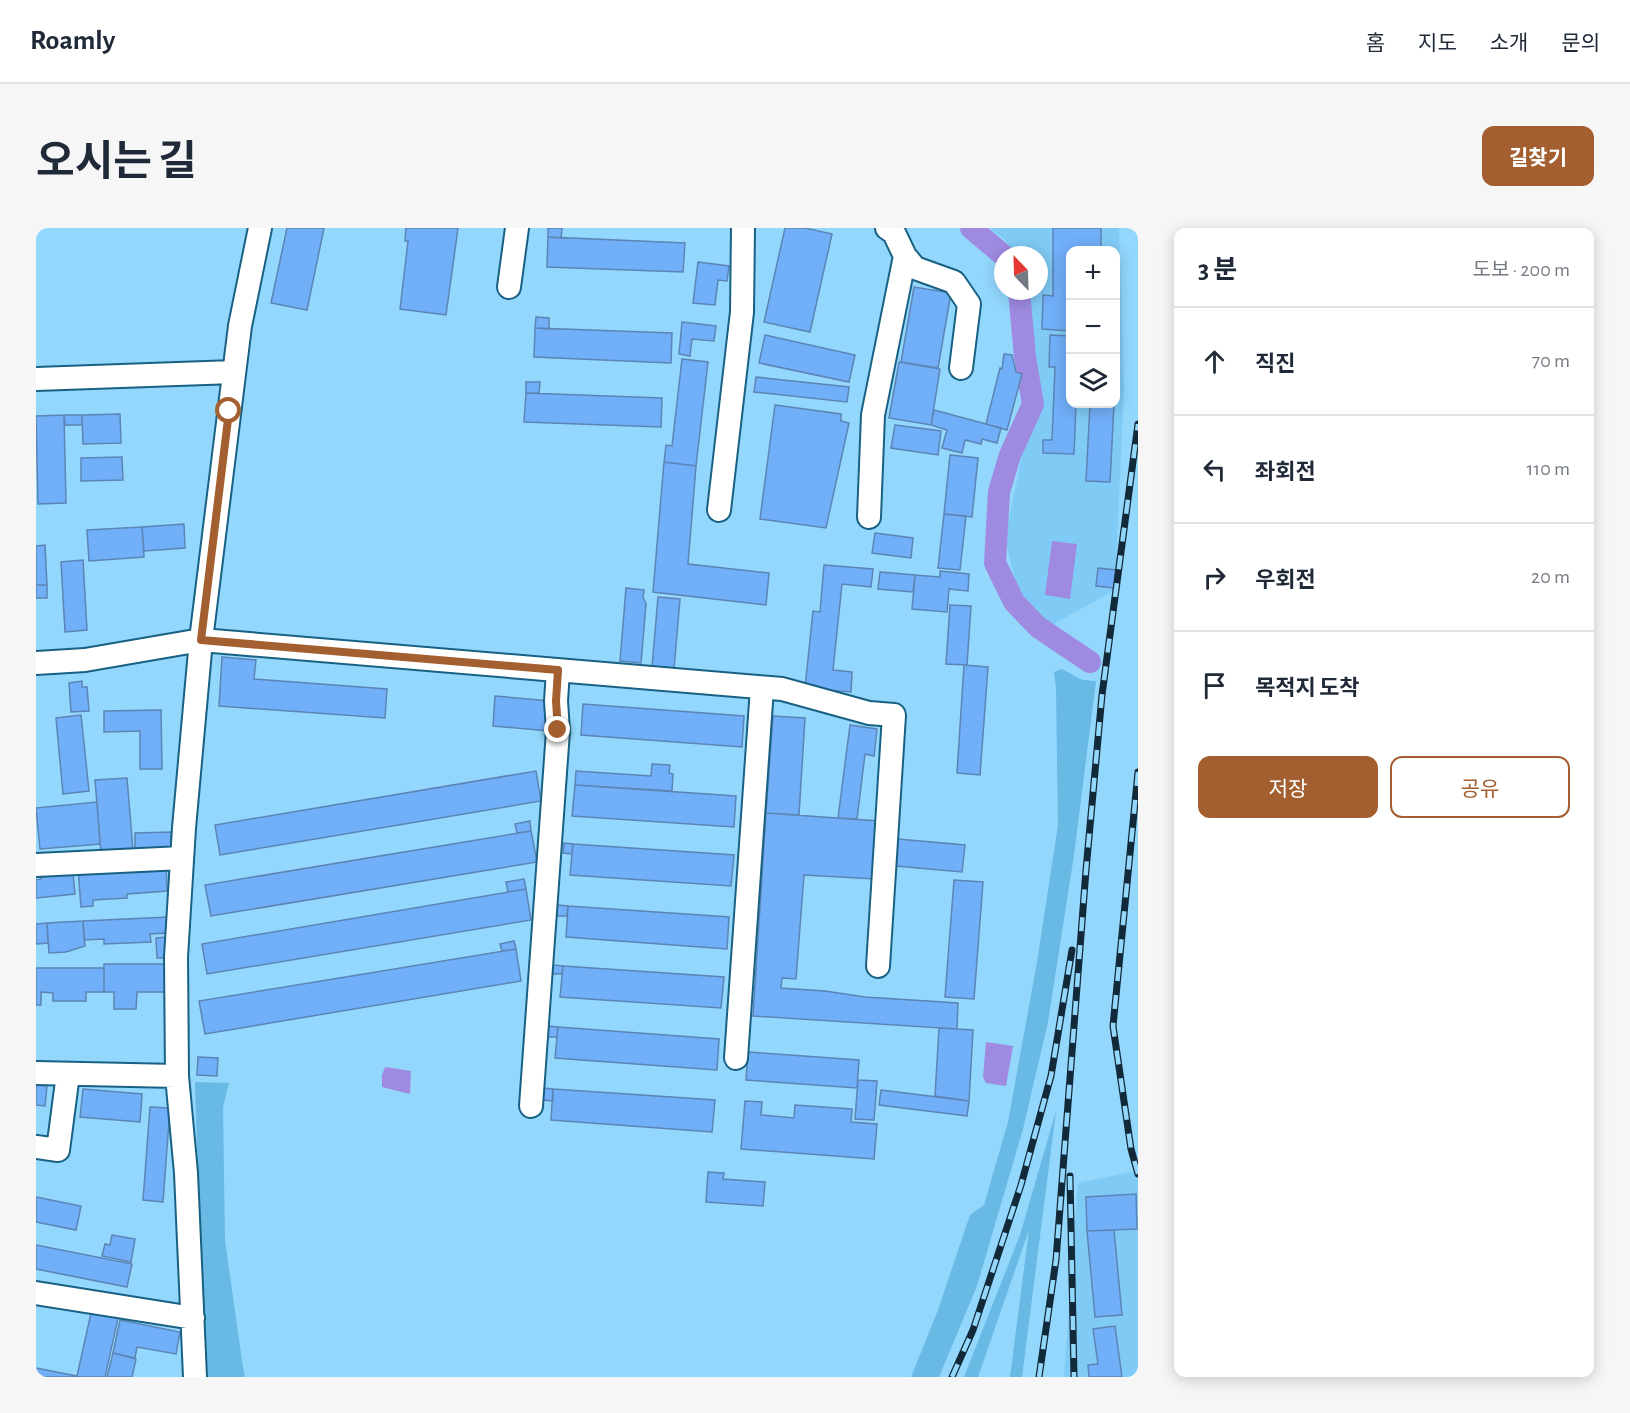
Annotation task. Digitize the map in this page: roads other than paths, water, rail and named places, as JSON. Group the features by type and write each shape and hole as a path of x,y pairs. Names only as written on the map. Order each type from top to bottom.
{"street":[{"path":"195,1377 186,1173 177,1076 176,957 182,858 201,640 240,326 260,228"},
{"path":"509,288 517,228"},
{"path":"719,510 741,312 743,228"},
{"path":"887,228 894,233 905,256 915,268 954,282 969,304 962,368"},
{"path":"868,518 873,415 905,256"},
{"path":"36,379 234,372"},
{"path":"36,663 85,660 201,640 782,689 869,713 894,715 878,966"},
{"path":"531,1106 558,730 556,701 558,670"},
{"path":"736,1058 762,688"},
{"path":"36,865 182,858"},
{"path":"36,1073 177,1076"},
{"path":"36,1147 58,1150 68,1074"},
{"path":"36,1293 193,1318"}],"waterway":[{"path":"971,228 994,247"},
{"path":"1020,300 1025,357 1033,404 1010,455 999,492 995,563 1014,602 1038,627 1090,662"}],"railway":[{"path":"1039,1377 1056,1260 1102,695 1138,424"},
{"path":"1138,772 1113,1026 1131,1149 1138,1174"},
{"path":"952,1377 973,1330 1021,1185 1051,1076 1072,950"},
{"path":"1070,1176 1074,1377"}]}
